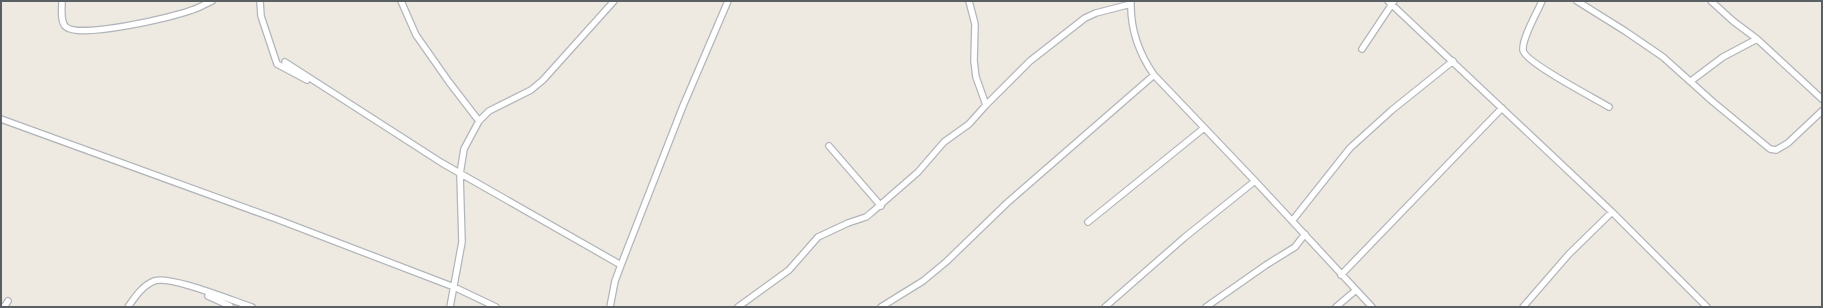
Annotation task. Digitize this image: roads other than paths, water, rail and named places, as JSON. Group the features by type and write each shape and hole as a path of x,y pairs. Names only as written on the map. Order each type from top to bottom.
{"street":[{"path":"62,1 62,21 66,28 77,32 109,29 154,20 192,10 212,1"},
{"path":"260,1 261,16 277,64 326,91 285,62"},
{"path":"401,1 416,35 479,121"},
{"path":"450,307 462,242 460,174 464,149 479,121 489,111 531,90 543,80 614,1"},
{"path":"610,307 615,281 621,265 683,106 728,1"},
{"path":"969,1 975,24 974,61 976,77 986,106"},
{"path":"1542,1 1524,42 1523,50 1525,56 1609,107"},
{"path":"1577,1 1663,57 1712,101 1770,149 1776,150 1788,143 1822,111"},
{"path":"1711,1 1732,21 1757,39 1822,99"},
{"path":"1362,49 1391,2 1612,212 1707,307"},
{"path":"738,307 789,270 818,237 848,223 866,217 881,206 918,172 944,142 969,124 1030,61 1086,18 1096,13 1131,3 1132,29 1136,42 1142,58 1154,75 1305,234 1340,275 1372,307"},
{"path":"1691,81 1722,56 1757,39"},
{"path":"1292,221 1350,148 1392,110 1453,61"},
{"path":"285,62 344,100"},
{"path":"285,62 460,174 621,265"},
{"path":"881,307 923,281 946,262 1007,203 1154,75"},
{"path":"1340,275 1502,108"},
{"path":"1,119 279,220 454,287 496,307"},
{"path":"1088,222 1204,128"},
{"path":"829,146 881,206"},
{"path":"1104,307 1185,237 1255,181"},
{"path":"1523,307 1569,254 1612,212"},
{"path":"1206,307 1266,265 1295,247 1305,234"},
{"path":"128,307 139,291 155,280 173,280 252,307"},
{"path":"173,280 230,306"},
{"path":"1336,307 1356,290"},
{"path":"4,307 8,301"}]}
